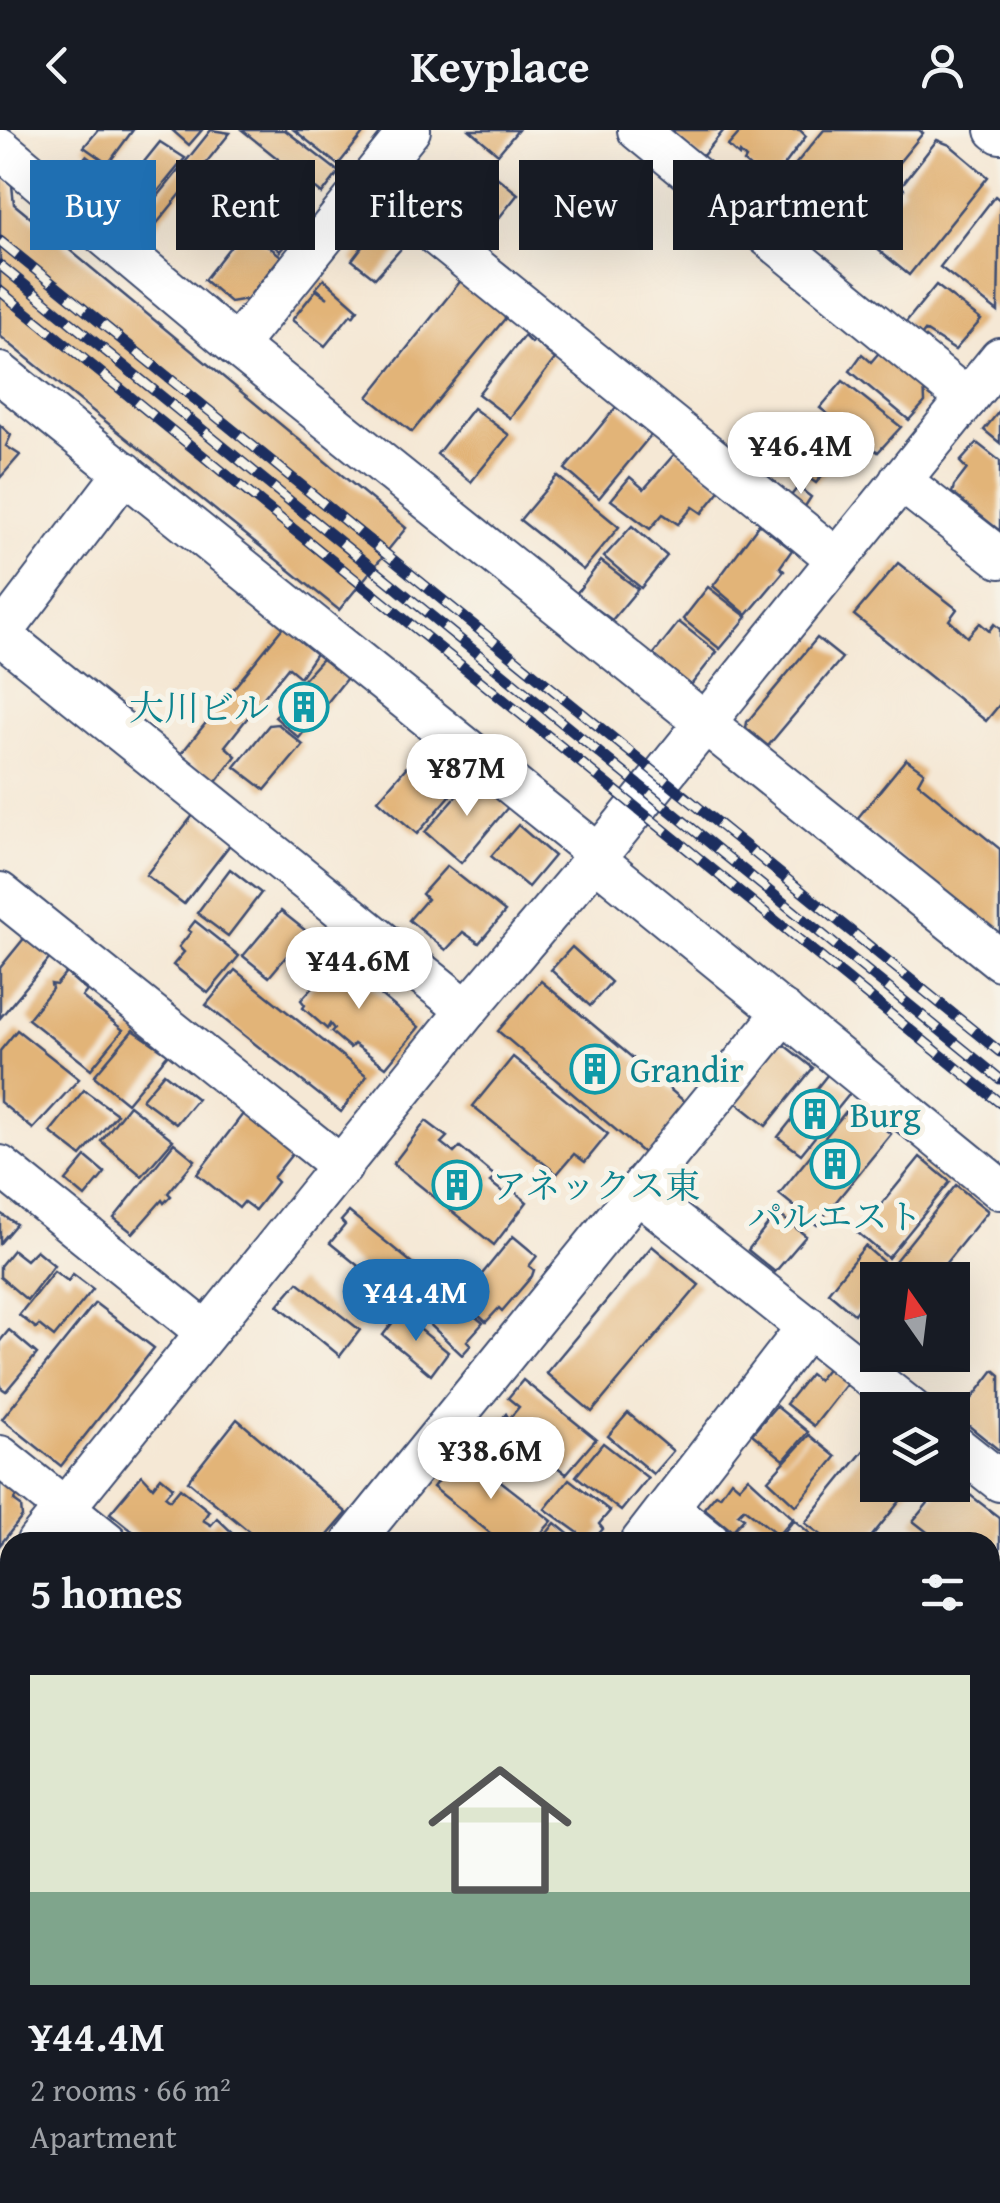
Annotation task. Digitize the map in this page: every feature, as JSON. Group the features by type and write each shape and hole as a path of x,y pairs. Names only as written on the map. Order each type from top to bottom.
{"street":[{"path":"387,160 410,130"},
{"path":"638,130 967,399"},
{"path":"0,148 236,346 1000,960"},
{"path":"236,346 335,225"},
{"path":"454,250 836,558"},
{"path":"45,1532 1000,358"},
{"path":"0,373 1000,1189"},
{"path":"125,472 1,636 467,1010"},
{"path":"900,480 1000,558"},
{"path":"0,893 342,1167"},
{"path":"362,1532 784,1012"},
{"path":"0,1166 206,1332"},
{"path":"637,1192 890,1392"},
{"path":"649,1532 808,1326"},
{"path":"0,1456 95,1532"},
{"path":"970,1457 1000,1481"},
{"path":"668,1509 697,1532"}],"building":[{"path":"98,130 133,130 111,160 102,160 84,147"},
{"path":"172,130 202,130 189,145"},
{"path":"211,130 230,133 208,160 187,160"},
{"path":"242,130 285,130 335,169 335,177 322,194 315,188 315,160 280,160"},
{"path":"294,130 366,130 342,160 335,163"},
{"path":"470,130 518,130 498,154"},
{"path":"673,130 724,130 701,158 670,134"},
{"path":"742,130 800,130 806,136 788,160 745,160 728,146"},
{"path":"824,130 923,133 901,160 799,160"},
{"path":"937,140 950,145 988,177 909,275 878,250 903,250 903,183"},
{"path":"160,142 185,158 176,160 176,169 156,194 156,160 146,160"},
{"path":"176,174 176,200 156,225 156,199"},
{"path":"0,175 12,185 14,204 30,217 30,250 70,250 406,528 339,610 0,336"},
{"path":"499,179 518,194 499,218"},
{"path":"995,196 1000,200 998,312 940,267"},
{"path":"228,250 273,250 281,256 247,299 230,302 204,280"},
{"path":"360,250 400,250 375,278 352,260"},
{"path":"463,278 508,315 412,432 368,397"},
{"path":"324,279 358,309 325,346 292,320 316,290 328,298 316,288"},
{"path":"936,285 981,320 955,350 925,331 921,336 905,323"},
{"path":"524,336 555,359 510,418 478,394"},
{"path":"884,347 924,380 925,402 909,420 850,371 862,354 871,362"},
{"path":"843,381 901,427 878,452 820,408"},
{"path":"617,406 651,435 599,498 565,469"},
{"path":"473,408 509,435 471,482 437,454"},
{"path":"1000,410 1000,443 984,430"},
{"path":"818,416 851,440 816,483 782,459"},
{"path":"0,425 11,435 6,446 20,455 0,478"},
{"path":"977,443 1000,461 1000,531 952,493 967,469 960,462"},
{"path":"678,450 723,487 702,513 693,507 678,524 663,514 650,529 611,500 630,477 644,489"},
{"path":"557,476 619,527 583,570 520,520"},
{"path":"798,487 811,497 804,508 790,497"},
{"path":"759,524 792,550 780,567 784,571 747,615 713,586"},
{"path":"632,526 667,556 641,588 604,557"},
{"path":"601,561 638,589 612,620 576,594"},
{"path":"898,563 957,609 949,620 967,637 980,623 989,631 994,624 1000,629 1000,704 986,721 854,615"},
{"path":"708,587 747,617 720,649 683,619"},
{"path":"679,622 717,652 691,685 653,655"},
{"path":"284,626 317,652 300,677 288,667 225,746 236,756 216,782 180,755"},
{"path":"817,638 842,658 768,746 746,728 747,722"},
{"name":"大川ビル","path":"322,659 346,679 299,738 275,717"},
{"path":"278,724 303,745 265,790 235,767 269,725"},
{"path":"906,759 924,772 918,783 1000,849 1000,937 856,820"},
{"path":"410,763 450,796 417,834 378,800"},
{"path":"474,776 509,806 461,863 425,832"},
{"path":"194,814 232,842 184,904 146,875"},
{"path":"518,825 554,856 528,887 491,856"},
{"path":"447,866 505,912 479,943 463,932 446,950 409,920 427,899 422,894"},
{"path":"230,869 261,893 228,936 197,913"},
{"path":"281,911 311,935 269,977 243,956"},
{"path":"195,921 239,956 208,993 173,965 184,952 179,947"},
{"path":"26,936 51,957 0,1018 0,968"},
{"path":"572,947 611,982 590,1006 551,970"},
{"path":"339,958 350,968 356,962 376,979 370,986 419,1027 386,1067 354,1044 350,1048 331,1032 334,1029 330,1024 327,1029 303,1008 301,1000"},
{"path":"235,970 367,1076 341,1112 206,1005"},
{"path":"66,973 87,991 82,997 123,1030 91,1069 28,1019 52,989 51,984 56,985"},
{"name":"Grandir","path":"541,981 691,1107 648,1157 498,1031"},
{"path":"17,1030 79,1079 33,1129 0,1102 0,1051"},
{"path":"133,1030 168,1054 127,1103 94,1076"},
{"path":"779,1041 813,1068 766,1126 732,1099"},
{"path":"513,1057 608,1134 585,1162 574,1154 557,1174 473,1106"},
{"path":"164,1073 197,1099 176,1124 142,1099"},
{"name":"Burg","path":"828,1074 852,1091 801,1154 778,1137"},
{"path":"84,1090 117,1114 81,1156 50,1132"},
{"name":"パルエスト","path":"852,1104 891,1134 817,1225 779,1194"},
{"path":"129,1105 173,1140 142,1176 101,1141"},
{"path":"246,1110 292,1147 289,1150 293,1153 255,1210 244,1202 239,1208 197,1174"},
{"name":"アネックス東","path":"426,1121 447,1137 441,1143 454,1153 460,1147 496,1177 490,1182 504,1193 509,1187 527,1202 494,1245 393,1164"},
{"path":"174,1143 195,1160 168,1193 171,1196 164,1203 162,1200 133,1233 114,1218"},
{"path":"86,1157 105,1173 85,1197 66,1181"},
{"path":"920,1157 950,1182 888,1258 858,1233"},
{"path":"956,1185 988,1211 947,1262 894,1262"},
{"path":"349,1212 438,1284 414,1313 384,1289 400,1269 383,1286 330,1243 345,1225 341,1221"},
{"path":"0,1213 16,1224 0,1243"},
{"path":"777,1213 806,1236 775,1272 748,1250"},
{"path":"513,1236 537,1256 529,1266 534,1270 502,1311 499,1308 486,1322 461,1300"},
{"path":"652,1246 699,1285 592,1412 546,1373"},
{"path":"865,1246 883,1262 860,1262 860,1306 854,1314 828,1292"},
{"path":"13,1250 26,1260 36,1250 54,1265 27,1300 0,1277 0,1266"},
{"path":"54,1271 68,1281 73,1274 93,1289 54,1337 19,1315"},
{"path":"298,1282 360,1330 340,1356 278,1305"},
{"path":"444,1291 483,1323 467,1341 471,1345 462,1355 420,1315"},
{"path":"95,1303 154,1348 61,1466 2,1419"},
{"path":"400,1313 448,1352 431,1375 383,1335"},
{"path":"9,1330 37,1354 6,1391 0,1387 0,1341"},
{"path":"829,1366 849,1381 814,1426 786,1404 810,1374 818,1380"},
{"path":"994,1370 1000,1375 1000,1451 970,1427 970,1401"},
{"path":"523,1380 596,1439 566,1474 500,1421 506,1414 509,1419 519,1407 508,1398"},
{"path":"776,1406 808,1432 784,1460 752,1434"},
{"path":"628,1413 673,1451 653,1474 608,1436"},
{"path":"237,1419 347,1513 331,1532 250,1532 188,1481"},
{"path":"809,1435 836,1457 796,1506 768,1480"},
{"path":"603,1443 648,1478 621,1511 576,1476"},
{"path":"462,1451 552,1521 542,1532 489,1532 433,1487"},
{"path":"860,1455 860,1502 899,1502 875,1532 817,1532 805,1523"},
{"path":"142,1475 153,1487 161,1477 173,1487 165,1496 170,1500 180,1488 209,1511 203,1520 211,1525 217,1518 232,1532 134,1532 110,1513"},
{"path":"748,1477 793,1518 781,1532 774,1532 744,1508 738,1514 744,1518 732,1531 704,1508 716,1494 720,1496 731,1480 739,1487"},
{"path":"0,1478 18,1495 14,1501 21,1506 22,1517 10,1532 0,1532"},
{"path":"569,1479 610,1511 599,1524 603,1529 600,1532 577,1532 545,1509"},
{"path":"970,1495 1000,1518 1000,1532 927,1532 913,1521 929,1502 970,1502"},
{"path":"794,1520 808,1532 784,1532"},
{"path":"555,1523 566,1532 548,1532"}],"railway":[{"path":"0,241 1000,1052"},
{"path":"0,265 1000,1079"},
{"path":"0,291 1000,1103"}],"place":[{"name":"大川ビル","path":"304,707"},
{"name":"Grandir","path":"595,1069"},
{"name":"Burg","path":"815,1114"},
{"name":"パルエスト","path":"835,1164"},
{"name":"アネックス東","path":"457,1185"}]}
